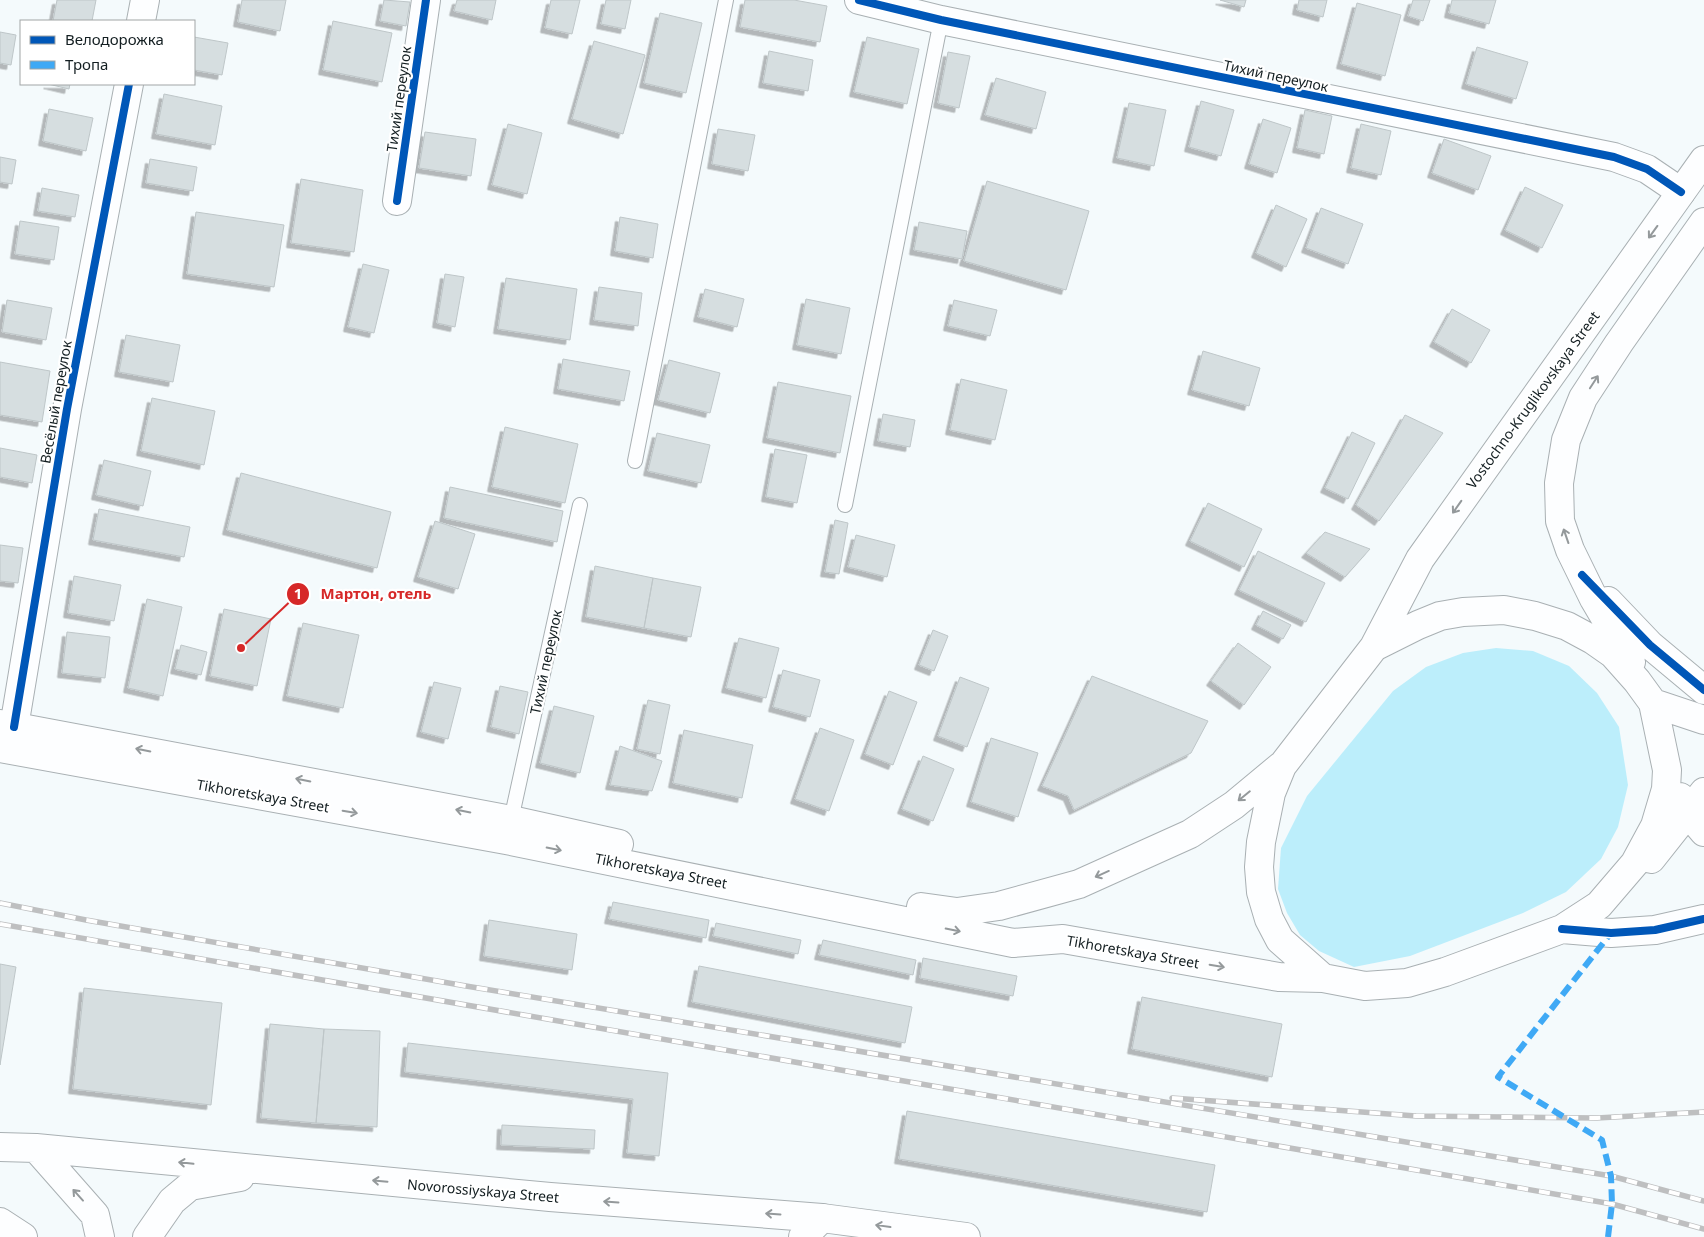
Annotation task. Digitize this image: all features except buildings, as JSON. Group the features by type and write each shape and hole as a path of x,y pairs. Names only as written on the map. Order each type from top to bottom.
{"main road":[{"path":"141,20 145,0"},
{"name":"Тихий переулок","path":"397,201 426,0"},
{"name":"Тихий переулок","path":"859,0 941,20 1614,157 1647,169 1681,192"},
{"name":"Весёлый переулок","path":"5,733 129,85"},
{"name":"Vostochno-Kruglikovskaya Street","path":"1374,647 1420,559 1704,160"},
{"path":"1600,905 1635,863 1655,826 1666,789 1667,770 1653,703 1641,677 1594,599 1570,550 1560,521 1559,483 1566,440 1583,398 1704,222"},
{"path":"1582,575 1650,644 1704,690"},
{"path":"1323,978 1280,940 1269,920 1261,892 1259,867 1261,842 1271,793 1282,766 1374,647 1418,624 1440,616 1463,612 1504,610 1535,616 1567,626 1593,640 1613,654 1637,681 1653,703 1704,720"},
{"name":"Tikhoretskaya Street","path":"5,733 511,820 802,884 897,903 957,912 999,906 1079,884 1159,849 1190,834 1234,805 1282,766"},
{"name":"Tikhoretskaya Street","path":"5,733 496,838 1013,943 1063,939 1279,977 1323,978 1365,986 1407,984 1446,972 1562,929"},
{"path":"1562,929 1600,905 1642,869 1698,812 1667,770"},
{"path":"1562,929 1612,934 1655,930 1704,919"},
{"name":"Novorossiyskaya Street","path":"0,1148 36,1148 550,1197 822,1218 966,1237"},
{"path":"36,1148 95,1215 100,1237"},
{"path":"147,1237 172,1201 190,1186 269,1171"},
{"path":"803,1237 822,1218"},
{"path":"0,1222 23,1237"}],"lane":[{"path":"635,461 726,0"},
{"path":"845,505 941,20"},
{"name":"Тихий переулок","path":"511,820 580,505"}],"shaded area":[{"path":"1496,648 1533,651 1569,666 1597,693 1619,727 1628,785 1618,827 1601,859 1566,892 1523,913 1410,956 1354,967 1319,951 1300,935 1287,913 1278,889 1281,848 1307,796 1393,691 1426,667 1463,653"}],"railway":[{"path":"0,903 86,920 466,986 1611,1176 1704,1201"},
{"path":"0,924 1612,1204 1704,1229"},
{"path":"1172,1098 1416,1116 1597,1118 1704,1112"}],"marked path":[{"path":"1608,1237 1612,1204 1611,1176 1602,1140 1498,1077 1611,933"}],"cycle path":[{"path":"397,201 426,0"},
{"path":"859,0 941,20 1614,157 1647,169 1681,192"},
{"path":"14,727 67,409 129,85"},
{"path":"1582,575 1650,645 1704,690"},
{"path":"1562,929 1611,933 1655,930 1704,919"}],"place":[{"name":"Мартон, отель","path":"241,648"}]}
